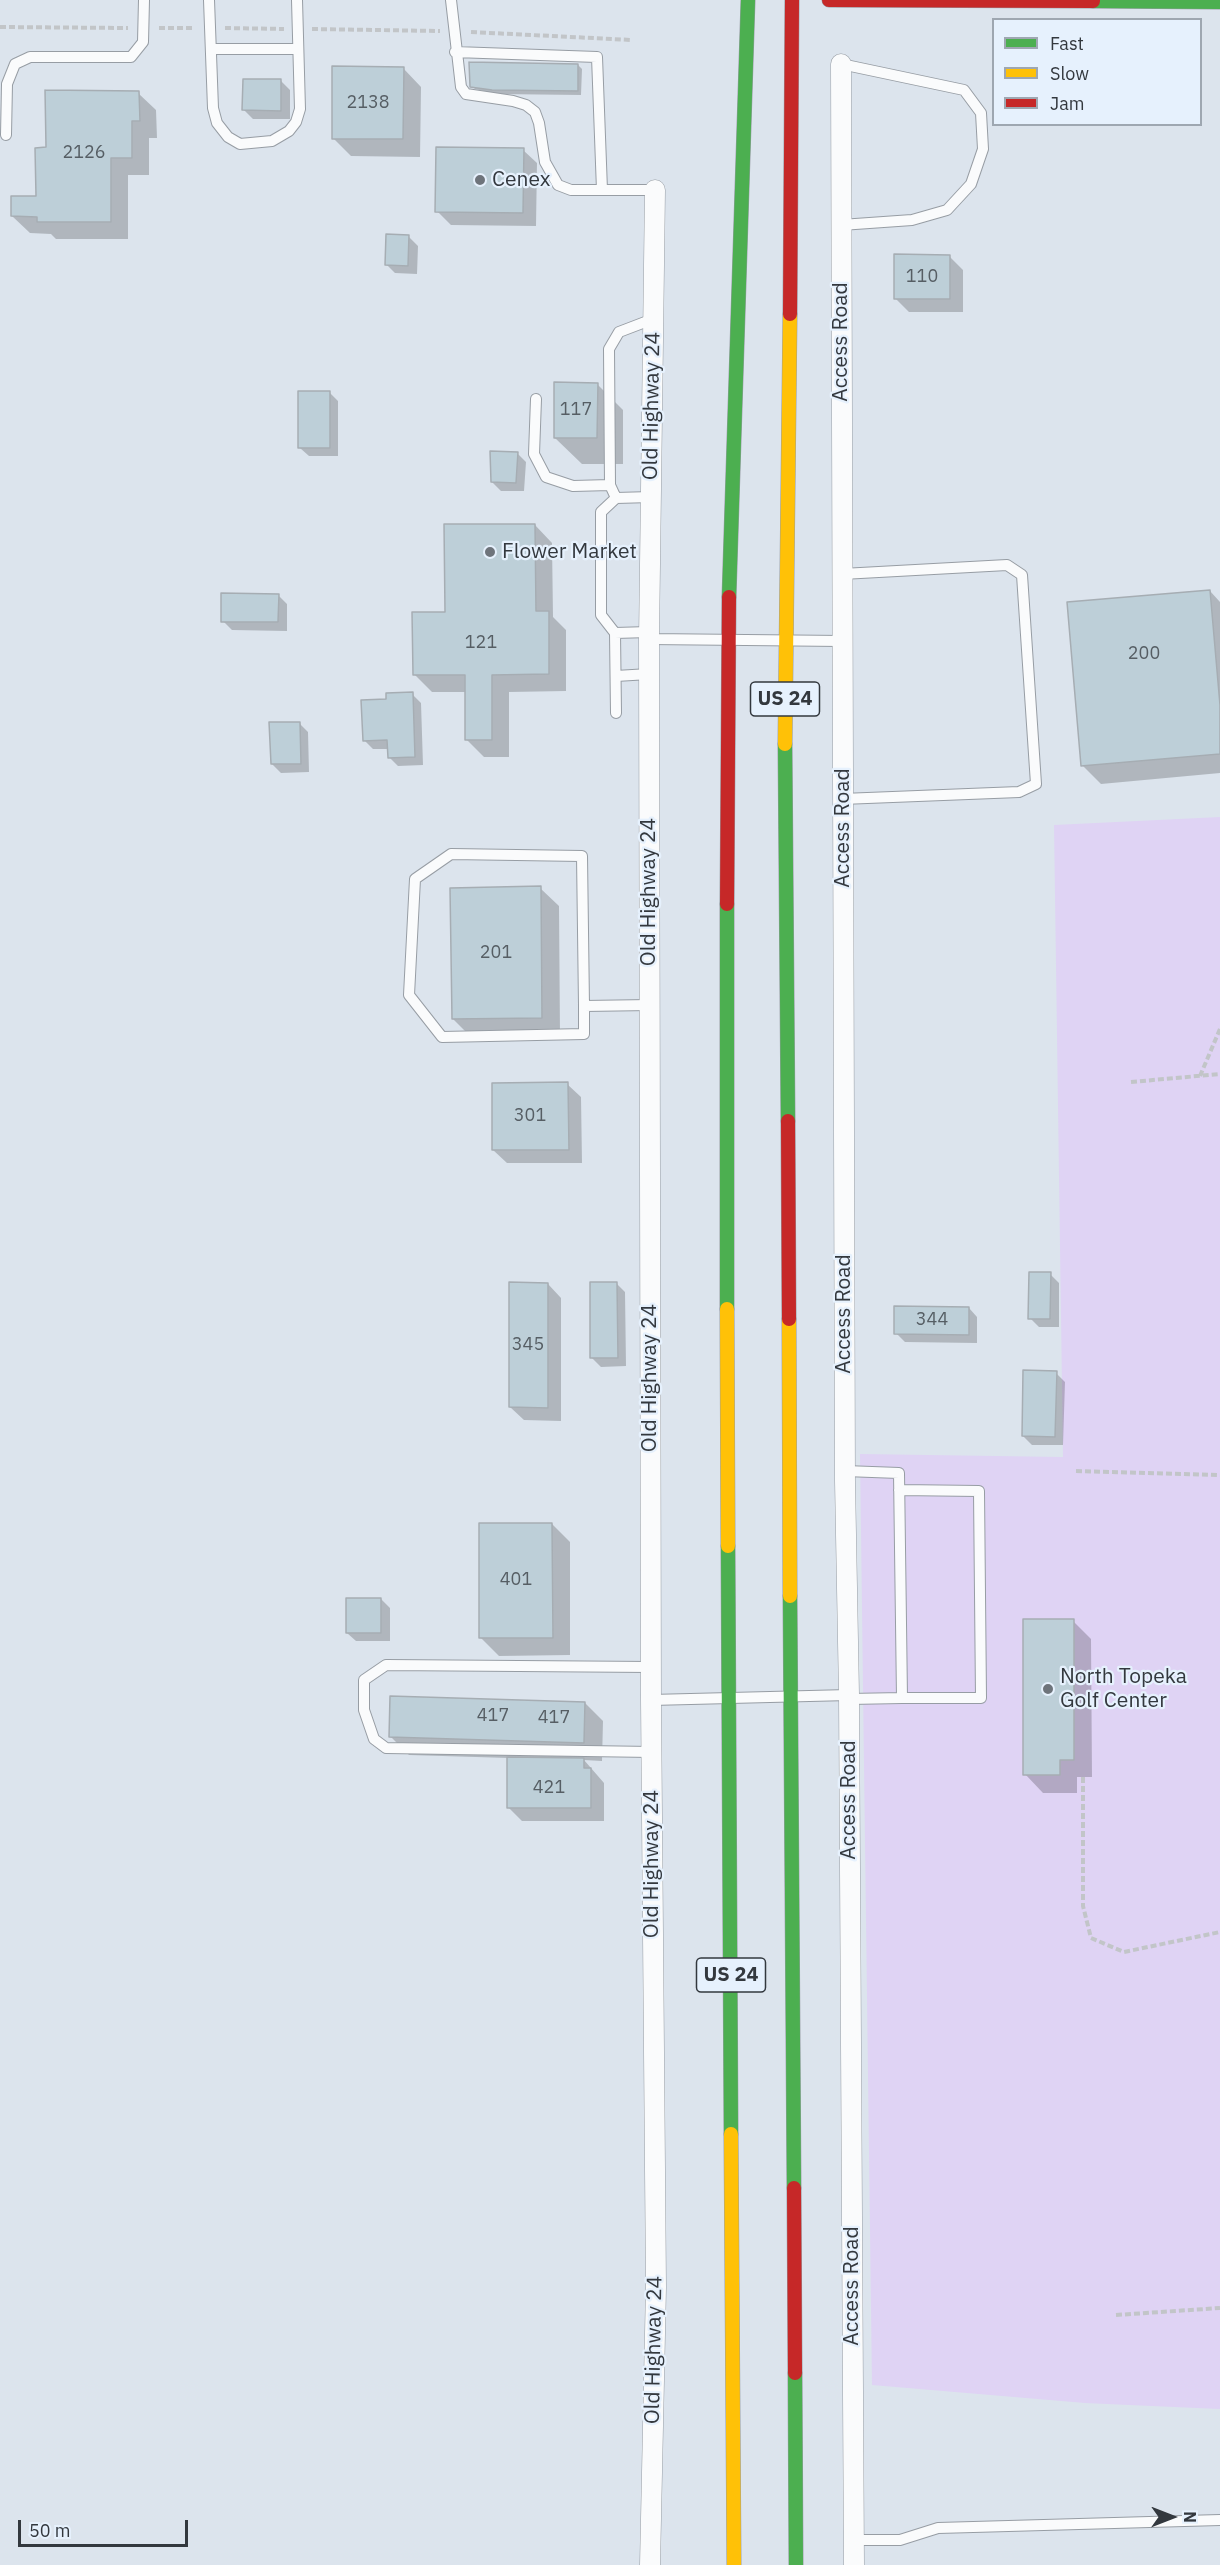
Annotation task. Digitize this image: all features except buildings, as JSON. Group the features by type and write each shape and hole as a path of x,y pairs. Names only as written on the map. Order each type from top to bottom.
{"main road":[{"name":"US 24","path":"734,2565 727,829 729,641 748,0"},
{"name":"US 24","path":"792,0 785,641 796,2565"},
{"path":"829,0 1220,2"}],"street":[{"name":"Access Road","path":"840,64 845,1471 849,1697 854,2565"},
{"name":"Old Highway 24","path":"650,2565 656,2287 651,1752 649,674 655,190"}],"lane":[{"path":"6,135 7,84 15,64 30,57 131,57 143,42 144,0"},
{"path":"209,0 213,108 217,123 228,137 240,144 272,141 289,131 296,122 300,109 297,0"},
{"path":"451,0 455,52 461,87 466,94 513,101 526,105 535,112 540,123 545,162 558,185 571,190 655,190"},
{"path":"211,49 298,49"},
{"path":"455,52 597,57 602,190"},
{"path":"840,64 964,90 981,113 983,149 971,184 947,210 912,220 841,225"},
{"path":"616,498 610,485 609,349 619,332 653,319"},
{"path":"536,399 534,454 546,477 573,486 610,485"},
{"path":"616,713 615,633 601,615 601,512 616,498 651,497"},
{"path":"842,574 1007,565 1022,574 1036,784 1019,792 842,799"},
{"path":"615,633 729,641 842,641"},
{"path":"616,676 649,674"},
{"path":"451,854 582,856 584,1006 584,1034 442,1037 409,995 415,879 451,854"},
{"path":"584,1006 650,1005"},
{"path":"845,1471 899,1473 902,1698"},
{"path":"651,1700 790,1696 981,1698 979,1491 899,1490"},
{"path":"651,1667 386,1665 364,1680 364,1710 374,1739 386,1748 651,1752"},
{"path":"854,2540 900,2540 938,2528 1220,2520"}],"path":[{"path":"1200,1076 1220,1029"},
{"path":"1131,1082 1220,1074"},
{"path":"1076,1471 1220,1475"},
{"path":"1083,1777 1083,1906 1091,1938 1124,1952 1220,1932"},
{"path":"1116,2315 1220,2308"}],"shaded area":[{"name":"North Topeka Golf Center","path":"1220,817 1220,2409 1085,2403 872,2385 860,1454 1063,1457 1054,825"}],"traffic: fast":[{"path":"729,597 748,0"},
{"path":"1093,1 1220,2"},
{"path":"785,744 788,1121"},
{"path":"727,904 727,1309"},
{"path":"728,1546 731,2134"},
{"path":"790,1596 794,2188"},
{"path":"795,2373 796,2565"}],"traffic: slow":[{"path":"785,744 790,314"},
{"path":"727,1309 728,1546"},
{"path":"789,1319 790,1596"},
{"path":"731,2134 734,2565"}],"traffic: jam":[{"path":"790,314 792,0"},
{"path":"829,0 1093,1"},
{"path":"727,904 729,597"},
{"path":"788,1121 789,1319"},
{"path":"794,2188 795,2373"}],"place":[{"name":"Cenex","path":"480,180"},
{"name":"Flower Market","path":"490,552"},
{"name":"North Topeka Golf Center","path":"1048,1689"}]}
